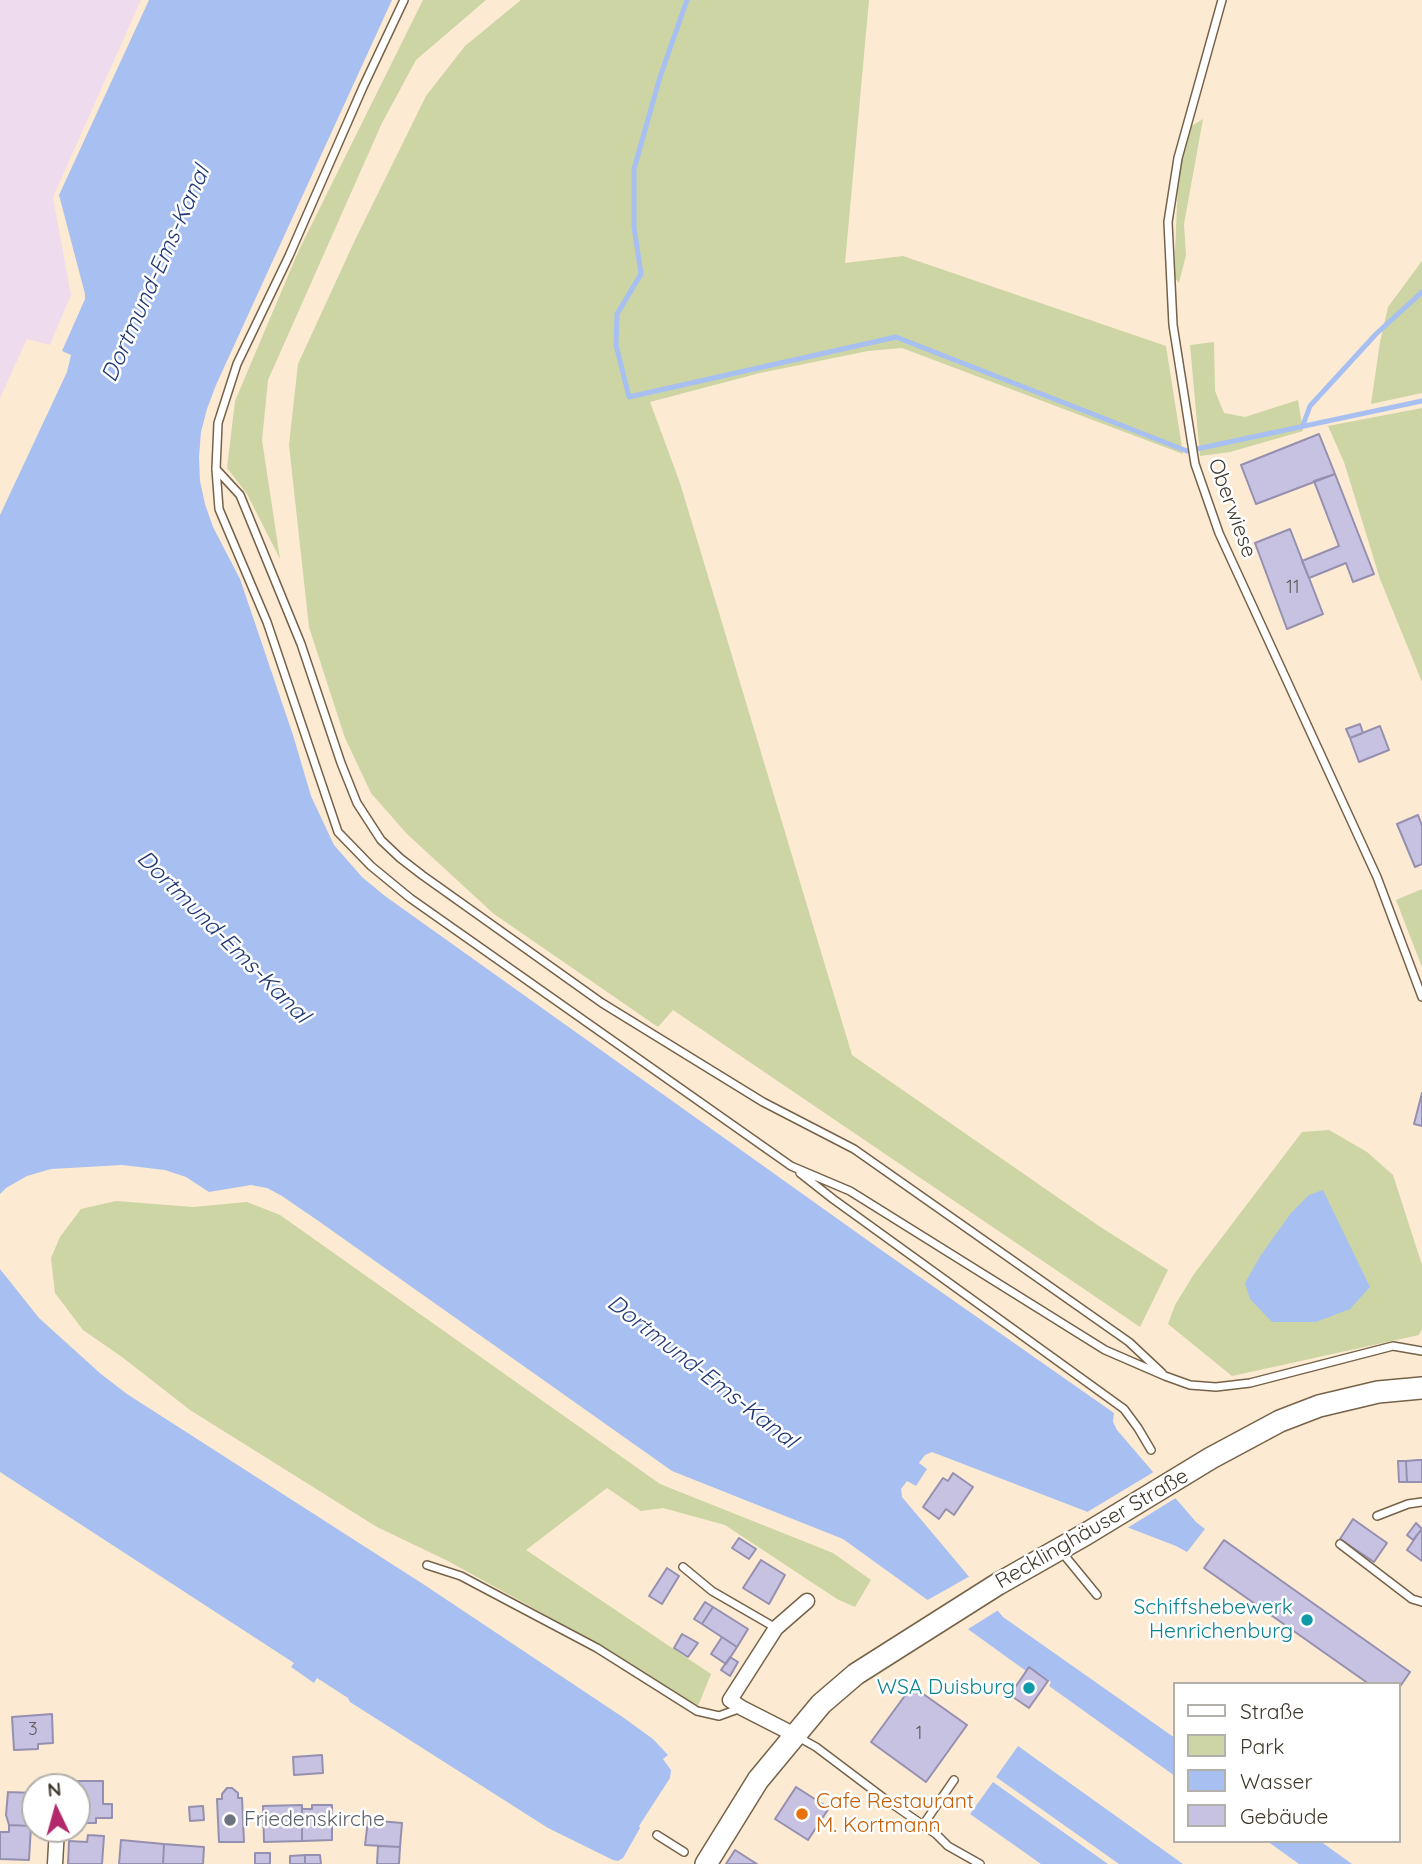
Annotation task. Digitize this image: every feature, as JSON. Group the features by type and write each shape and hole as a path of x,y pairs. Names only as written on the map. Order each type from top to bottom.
{"main road":[{"name":"Recklinghäuser Straße","path":"706,1864 758,1780 821,1704 856,1674 998,1584 1280,1421 1319,1406 1378,1392 1422,1388"}],"street":[{"path":"794,1735 730,1700 776,1628 807,1601"},
{"path":"55,1864 56,1843"}],"lane":[{"path":"404,0 289,256 237,364 218,424 216,469 219,509 267,622 338,832 371,866 410,898 791,1166 1124,1409 1151,1450"},
{"name":"Oberwiese","path":"1222,0 1178,158 1168,222 1172,325 1195,464 1219,533 1377,877 1422,997"},
{"path":"216,469 240,495 301,645 356,803 381,840 422,875 602,1003 763,1102 854,1149 1129,1342 1164,1376"},
{"path":"791,1166 849,1191 1105,1350 1191,1385 1216,1387 1250,1383 1393,1346 1422,1351"},
{"path":"1377,1516 1408,1504 1422,1502"},
{"path":"1340,1544 1412,1599 1422,1602"},
{"path":"1059,1549 1097,1595"},
{"path":"427,1565 461,1576 597,1648 697,1711 719,1716 742,1708"},
{"path":"683,1567 712,1591 776,1628"},
{"path":"794,1735 816,1747 936,1834 948,1846 980,1864"},
{"path":"923,1825 954,1780"},
{"path":"657,1835 684,1852"}],"shaded area":[{"path":"0,0 141,0 53,197 71,295 50,345 27,339 0,398"}],"green space":[{"path":"423,0 486,0 416,60 382,123 268,380 262,440 280,559 247,494 227,468 235,401 299,250"},
{"path":"521,0 869,0 845,263 903,256 1166,346 1183,454 902,348 868,351 760,373 650,402 680,483 852,1055 1099,1226 1168,1270 1140,1327 673,1010 658,1027 494,914 407,834 371,793 345,738 309,627 289,445 298,364 426,96 465,46"},
{"path":"1203,119 1184,224 1186,255 1179,283 1174,277 1178,181 1187,129"},
{"path":"1422,261 1422,393 1371,404 1388,307"},
{"path":"1214,342 1215,391 1224,413 1245,417 1298,400 1303,431 1230,452 1200,456 1190,345"},
{"path":"1422,408 1422,682 1380,579 1344,462 1328,426"},
{"path":"1422,889 1422,967 1396,900"},
{"path":"1329,1130 1367,1152 1393,1175 1422,1265 1422,1329 1419,1335 1232,1376 1168,1324 1175,1305 1194,1274 1302,1132"},
{"path":"116,1201 193,1207 247,1202 280,1215 660,1484 833,1553 871,1580 855,1607 837,1599 725,1525 663,1508 641,1511 607,1488 526,1550 711,1674 698,1706 571,1629 448,1561 377,1527 190,1410 83,1330 55,1293 51,1258 60,1237 81,1209"}],"water":[{"name":"Dortmund-Ems-Kanal","path":"149,0 392,0 216,385 201,432 200,481 205,504 213,527 240,579 311,796 334,845 362,877 385,896 1114,1413 1113,1422 1117,1430 1205,1529 1187,1552 932,1452 925,1455 919,1463 927,1469 916,1486 907,1481 901,1489 902,1497 1003,1617 1174,1737 1174,1775 1049,1686 1051,1682 1029,1667 1026,1671 843,1539 672,1471 317,1220 267,1188 251,1185 209,1192 186,1177 165,1170 122,1165 51,1169 27,1176 0,1194 0,515 67,372 71,355 62,351 85,299 59,195"},
{"path":"1323,1190 1370,1287 1350,1309 1316,1322 1272,1322 1250,1299 1245,1283 1291,1213 1309,1195"},
{"path":"0,1269 39,1318 127,1394 423,1584 653,1739 668,1755 663,1759 671,1770 670,1778 639,1826 623,1858 613,1860 548,1828 350,1702 317,1678 314,1683 291,1667 294,1663 0,1472"},
{"path":"1018,1746 1183,1864 1119,1864 996,1777"},
{"path":"993,1782 1108,1864 1041,1864 970,1814"},
{"path":"1270,1843 1323,1843 1352,1864 1299,1864"}],"pier":[{"path":"1157,1470 1179,1496 1124,1530 1084,1514"},
{"path":"972,1575 1000,1609 965,1631 924,1602"}],"building":[{"path":"1319,434 1335,474 1256,504 1241,465"},
{"path":"1335,474 1374,574 1353,582 1346,563 1309,578 1302,561 1339,546 1314,481"},
{"path":"1290,529 1323,614 1287,629 1255,543"},
{"path":"1360,724 1363,733 1350,738 1346,729"},
{"path":"1380,726 1389,750 1359,762 1350,738"},
{"path":"1418,815 1422,826 1422,864 1415,867 1397,824"},
{"path":"1422,1093 1422,1126 1414,1124"},
{"path":"1422,1460 1422,1482 1407,1482 1406,1461"},
{"path":"1398,1461 1406,1461 1407,1482 1399,1482"},
{"path":"953,1473 973,1487 954,1515 946,1509 939,1519 923,1507 943,1478 948,1481"},
{"path":"1353,1519 1387,1543 1374,1562 1340,1539"},
{"path":"1416,1523 1422,1529 1413,1540 1407,1535"},
{"path":"1420,1531 1422,1532 1422,1561 1407,1550"},
{"path":"739,1538 756,1549 749,1559 732,1548"},
{"name":"Schiffshebewerk Henrichenburg","path":"1224,1540 1410,1672 1401,1685 1401,1682 1366,1682 1204,1568"},
{"path":"761,1560 785,1575 769,1604 743,1588"},
{"path":"667,1568 679,1576 662,1604 649,1596"},
{"path":"705,1602 713,1607 702,1624 694,1619"},
{"path":"713,1607 748,1629 737,1647 702,1624"},
{"path":"682,1634 698,1643 688,1657 674,1648"},
{"path":"722,1637 737,1647 726,1664 711,1654"},
{"path":"730,1657 738,1662 730,1676 721,1670"},
{"name":"WSA Duisburg","path":"1029,1667 1048,1681 1029,1708 1010,1695"},
{"path":"912,1686 967,1725 926,1782 871,1742"},
{"path":"52,1714 53,1743 38,1744 38,1749 14,1750 12,1717"},
{"path":"322,1755 323,1773 294,1775 293,1757"},
{"path":"91,1781 103,1781 103,1804 112,1804 112,1818 96,1818 96,1823 91,1823"},
{"name":"Cafe Restaurant M. Kortmann","path":"796,1787 829,1808 808,1840 775,1819"},
{"name":"Friedenskirche","path":"227,1788 232,1788 238,1793 238,1798 242,1798 244,1842 219,1842 217,1799 222,1799"},
{"path":"8,1792 21,1793 21,1826 9,1825 6,1815"},
{"path":"302,1805 302,1841 264,1842 263,1806"},
{"path":"312,1805 332,1805 332,1840 302,1841 302,1809 312,1809"},
{"path":"203,1806 204,1820 190,1821 189,1807"},
{"path":"368,1820 402,1823 400,1847 365,1845"},
{"path":"9,1825 21,1826 21,1843 30,1843 29,1860 0,1859 0,1832 9,1832"},
{"path":"91,1835 104,1836 102,1864 68,1864 69,1843 91,1843"},
{"path":"121,1840 164,1844 163,1864 119,1864"},
{"path":"164,1844 204,1847 203,1864 163,1864"},
{"path":"378,1846 400,1847 399,1864 377,1864"},
{"path":"735,1850 757,1864 726,1864"},
{"path":"255,1853 270,1853 270,1864 255,1864"},
{"path":"305,1855 320,1855 321,1864 305,1864"},
{"path":"305,1855 305,1864 290,1864 290,1856"}],"waterway":[{"path":"687,0 660,77 634,169 634,227 641,274 617,314 616,345 629,397 896,337 1187,451 1422,401"},
{"path":"1303,425 1310,406 1376,334 1422,292"}],"place":[{"name":"Schiffshebewerk Henrichenburg","path":"1307,1620"},
{"name":"WSA Duisburg","path":"1029,1688"},
{"name":"Cafe Restaurant M. Kortmann","path":"802,1814"},
{"name":"Friedenskirche","path":"230,1820"}]}
